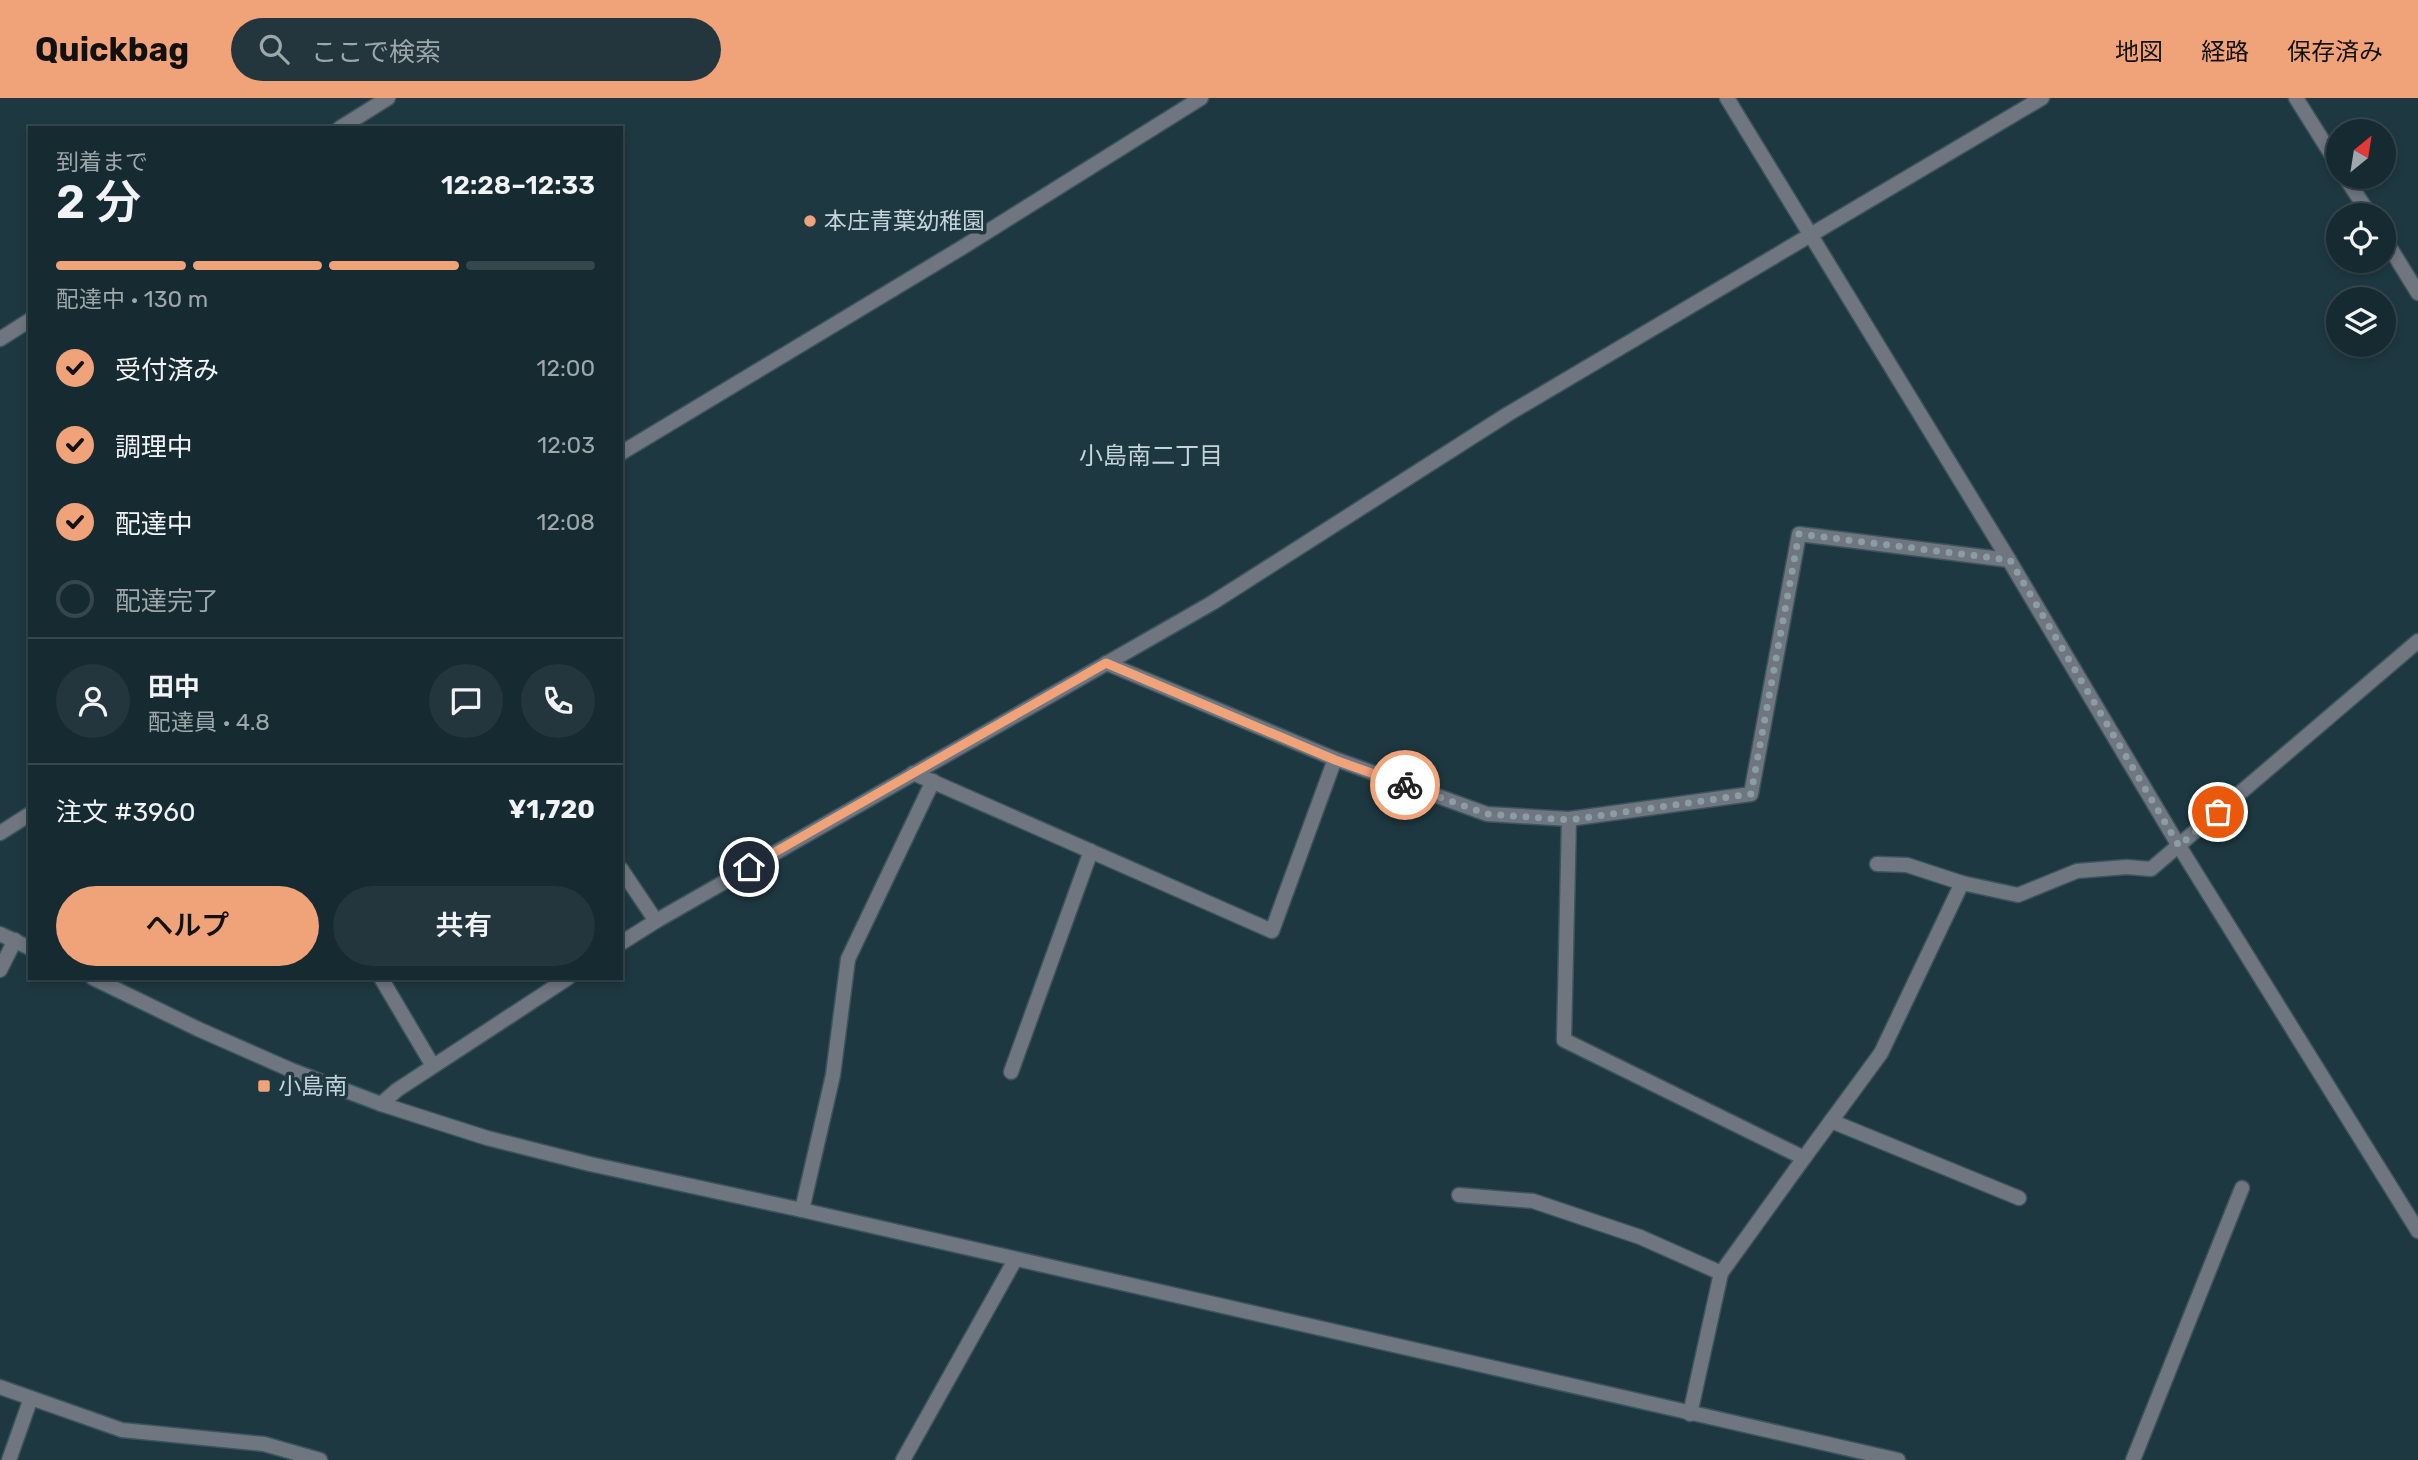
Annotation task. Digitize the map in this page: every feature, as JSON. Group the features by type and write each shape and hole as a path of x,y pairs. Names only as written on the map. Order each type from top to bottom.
{"street":[{"path":"343,126 388,98"},
{"path":"623,452 962,247 1201,98"},
{"path":"1727,98 2010,560 2179,846 2418,1231"},
{"path":"623,942 1212,603 1508,414 2042,98"},
{"path":"2296,98 2326,146"},
{"path":"2396,257 2418,293"},
{"path":"0,338 28,321"},
{"path":"1106,663 1335,760 1487,814 1569,820 1751,794 1799,534 2010,560"},
{"path":"1877,864 1907,865 1962,883 2018,895 2077,871 2127,867 2151,869 2418,641"},
{"path":"913,773 1272,932 1335,760"},
{"path":"802,1210 833,1075 848,959 933,781"},
{"path":"2,828 28,815"},
{"path":"1569,820 1564,1040 1804,1158"},
{"path":"1011,1072 1091,851"},
{"path":"623,872 656,921"},
{"path":"1690,1413 1721,1273 1881,1054 1962,883"},
{"path":"0,933 28,947"},
{"path":"0,970 15,940"},
{"path":"97,980 292,1070 381,1104 487,1138 1690,1413 1862,1456 1898,1460"},
{"path":"382,980 433,1066"},
{"path":"381,1104 397,1090 565,980"},
{"path":"1831,1121 2019,1198"},
{"path":"2133,1460 2242,1188"},
{"path":"1459,1195 1533,1201 1640,1237 1721,1273"},
{"path":"902,1460 1015,1259"},
{"path":"0,1387 122,1430 264,1444 320,1460"},
{"path":"9,1460 31,1398"}],"way so far":[{"path":"1405,785 1487,814 1569,820 1751,794 1799,534 2010,560 2179,846 2218,812"}],"place":[{"name":"本庄青葉幼稚園","path":"810,221"},
{"name":"小島南","path":"264,1086"}],"district":[{"name":"小島南二丁目","path":"1151,456"}],"route":[{"path":"749,867 1106,663 1335,760 1405,785"}]}
